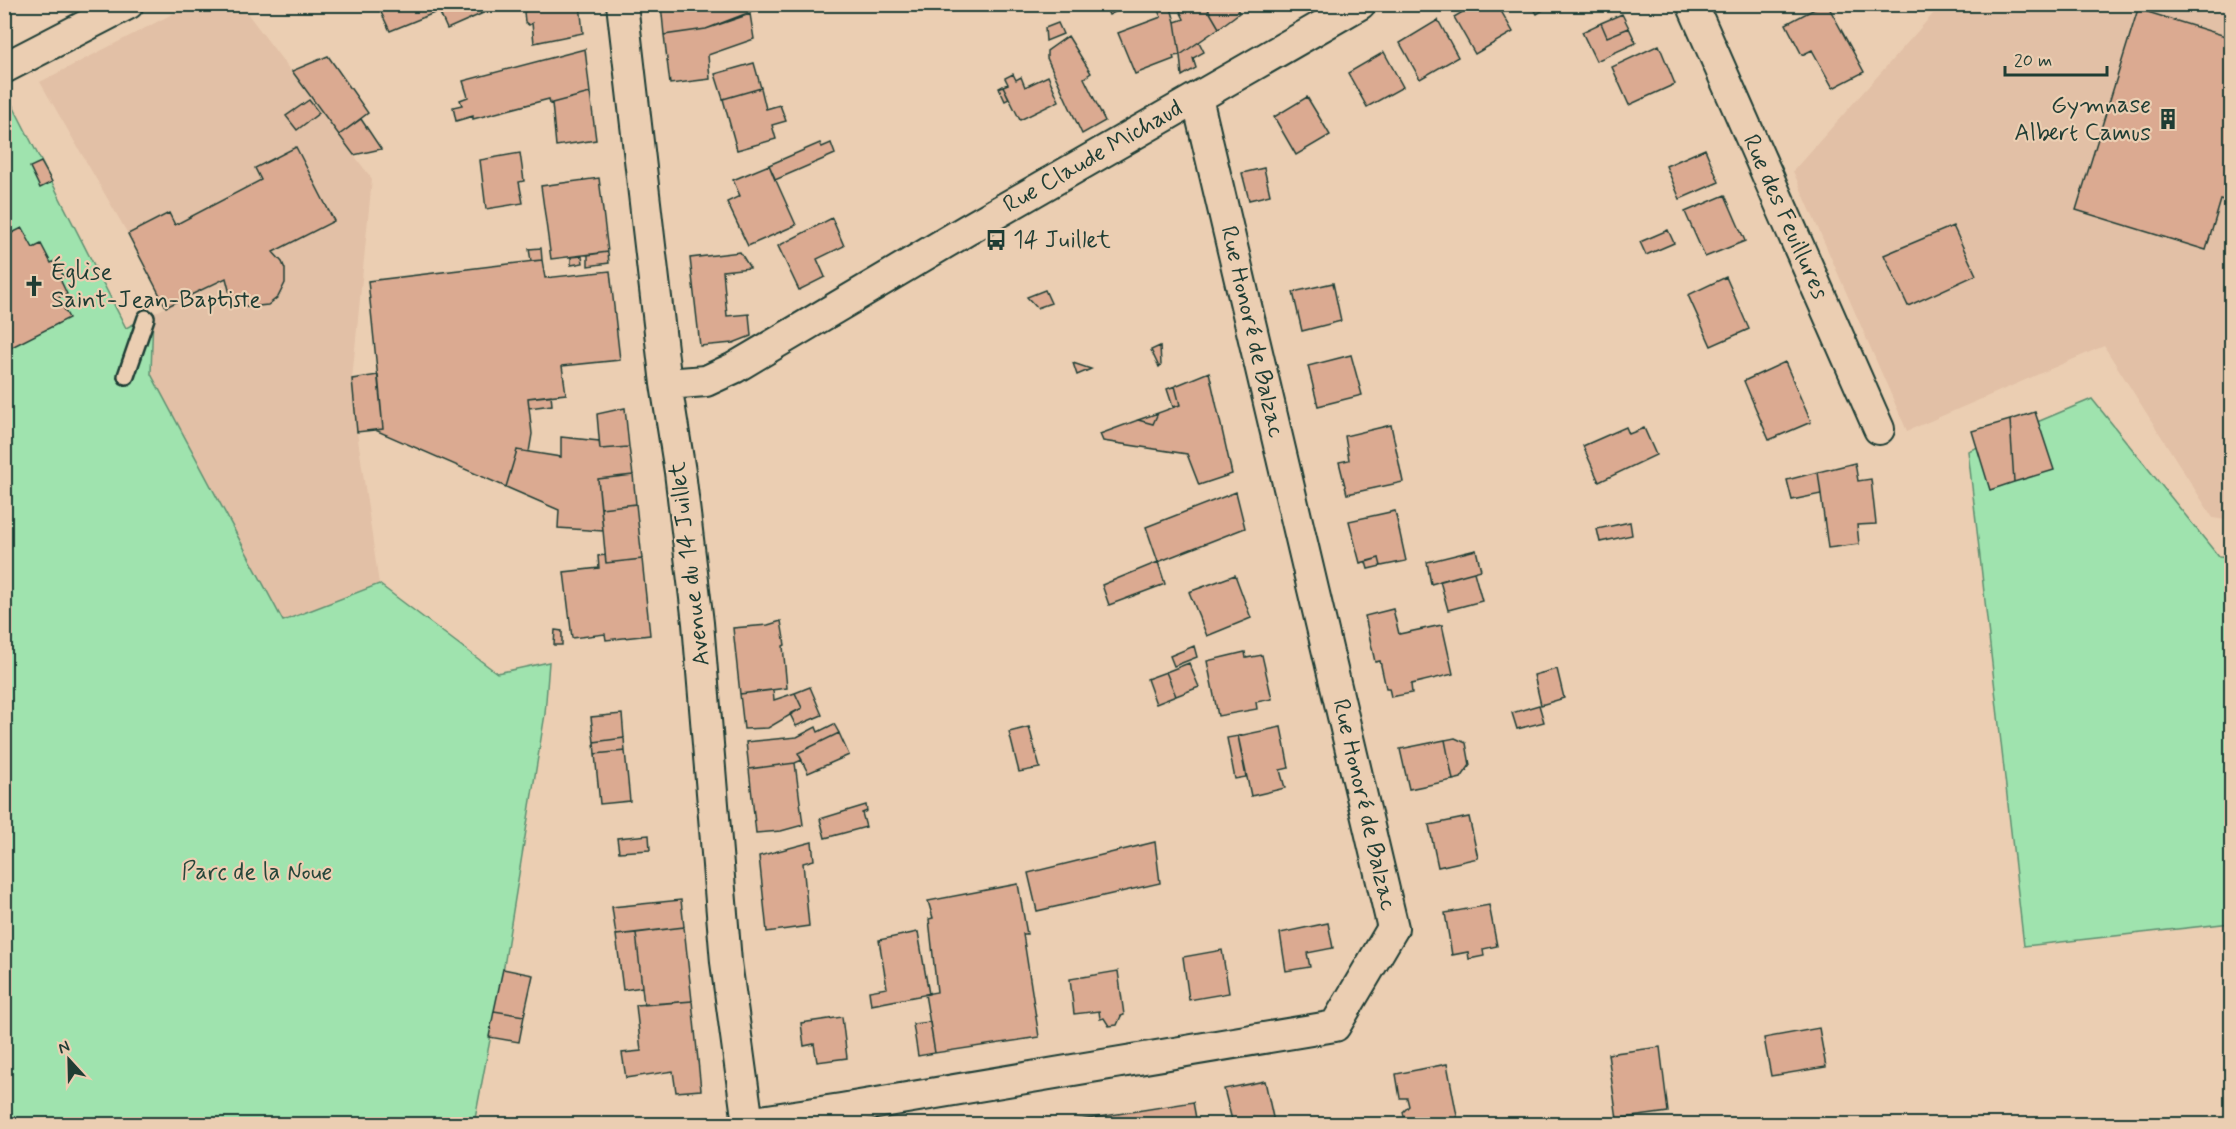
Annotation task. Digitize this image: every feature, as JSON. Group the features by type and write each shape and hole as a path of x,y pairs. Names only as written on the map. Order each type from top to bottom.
{"street":[{"path":"4,68 128,4"},
{"name":"Avenue du 14 Juillet","path":"622,4 666,384 680,472 698,624 726,962 748,1124"},
{"name":"Rue Claude Michaud","path":"666,384 705,381 734,368 967,230 1360,4"},
{"name":"Rue des Feuillures","path":"1692,4 1879,429"},
{"name":"Rue Honoré de Balzac","path":"748,1124 1335,1026 1393,928 1197,98"}],"lane":[{"path":"126,376 146,318"}],"shaded area":[{"path":"190,5 241,5 372,179 352,379 357,432 379,584 283,621 151,374 153,314 166,307 128,234 40,82"},
{"path":"1941,5 2231,5 2231,521 2213,518 2104,346 1907,431 1793,171"}],"green space":[{"name":"Parc de la Noue","path":"9,98 126,328 153,314 151,374 283,621 379,584 497,673 549,662 545,714 504,966 474,1124 5,1124 4,100"},
{"path":"2092,399 2219,557 2231,558 2231,923 2024,946 1968,451"}],"building":[{"path":"377,4 436,4 439,11 390,31"},
{"path":"436,4 455,4 439,11"},
{"path":"455,4 477,4 481,14 447,29 439,11"},
{"path":"477,4 497,4 498,7 481,14"},
{"path":"530,4 580,4 583,33 534,43 532,23 529,25 525,22 524,12 531,8"},
{"path":"661,4 703,4 703,7 709,4 771,4 706,29 664,35"},
{"path":"1104,4 1131,4 1109,15"},
{"path":"1155,4 1170,4 1180,55 1173,56 1174,59 1135,74 1118,33 1161,17"},
{"path":"1205,4 1219,28 1180,55 1175,22 1184,19 1177,5"},
{"path":"1205,4 1235,4 1239,13 1219,28"},
{"path":"1476,4 1497,4 1513,32 1475,54 1454,17"},
{"path":"1531,4 1553,4 1537,14"},
{"path":"1827,4 1864,72 1833,88 1812,50 1802,55 1786,24"},
{"name":"Gymnase Albert Camus","path":"2138,9 2232,38 2232,203 2221,200 2206,250 2076,210"},
{"path":"750,14 754,39 708,55 710,79 670,84 664,35 706,29"},
{"path":"1622,14 1629,28 1607,37 1601,23"},
{"path":"1438,20 1458,57 1420,79 1400,43"},
{"path":"1058,23 1063,34 1046,41 1045,28"},
{"path":"1601,23 1607,37 1629,28 1636,43 1596,61 1582,32"},
{"path":"1068,36 1091,73 1084,78 1105,121 1082,134 1047,58 1047,51"},
{"path":"1199,42 1204,52 1193,58 1196,68 1182,76 1180,55"},
{"path":"1659,45 1675,84 1629,105 1612,67"},
{"path":"585,49 590,93 550,104 549,99 473,119 473,116 456,121 453,107 462,105 460,100 468,97 463,81"},
{"path":"1384,52 1403,87 1367,107 1348,73"},
{"path":"328,56 368,113 339,135 292,71"},
{"path":"754,63 761,88 723,99 715,74"},
{"path":"1013,74 1016,80 1021,77 1025,87 1048,76 1059,101 1020,120 1003,86 1008,84 1005,78"},
{"path":"1003,86 1009,99 1005,101 999,88"},
{"path":"761,88 766,109 780,105 786,121 772,125 776,139 737,150 723,99"},
{"path":"590,93 596,140 556,146 552,103"},
{"path":"1307,97 1330,135 1296,155 1274,117"},
{"path":"309,100 319,113 297,130 286,116"},
{"path":"361,119 381,149 354,155 339,135"},
{"path":"820,143 822,147 831,143 835,154 775,180 769,165"},
{"path":"296,147 334,221 273,252 285,269 285,283 278,297 268,305 248,307 238,302 230,294 226,278 166,307 128,234 169,213 175,225 261,180 255,168"},
{"path":"1705,149 1719,182 1680,199 1666,166"},
{"path":"520,153 524,181 519,182 523,203 486,209 480,160"},
{"path":"41,162 52,182 40,188 30,167"},
{"path":"769,165 796,225 748,246 727,202 740,196 733,180"},
{"path":"1264,168 1270,195 1249,200 1242,173"},
{"path":"599,178 608,252 551,259 541,186"},
{"path":"1725,195 1745,241 1705,257 1685,212"},
{"path":"832,218 844,246 817,259 825,277 799,290 778,246"},
{"path":"1953,226 1976,275 1908,306 1884,255"},
{"name":"Église Saint-Jean-Baptiste","path":"22,228 33,248 41,244 51,263 55,261 64,277 60,279 67,294 58,298 69,318 4,351 4,237"},
{"path":"1668,230 1674,243 1646,255 1640,242"},
{"path":"541,248 542,260 531,261 529,249"},
{"path":"608,252 609,263 588,266 588,255"},
{"path":"740,252 750,268 723,271 727,316 749,314 751,336 733,343 700,346 690,258"},
{"path":"582,256 583,263 571,265 571,257"},
{"path":"542,260 545,278 610,271 620,360 562,366 566,394 528,398 532,434 529,452 517,450 506,487 375,430 383,429 368,281"},
{"path":"1726,277 1749,329 1711,346 1688,295"},
{"path":"1333,283 1341,321 1302,331 1293,292"},
{"path":"1045,290 1051,303 1037,308 1027,297"},
{"path":"1160,346 1161,365 1159,367 1151,350"},
{"path":"1351,355 1362,395 1318,406 1308,366"},
{"path":"1785,362 1811,422 1769,440 1744,381"},
{"path":"1073,363 1091,369 1077,375"},
{"path":"1209,372 1232,474 1199,485 1187,454 1103,441 1100,434 1138,420 1153,424 1158,413 1180,405 1175,386"},
{"path":"378,375 383,429 357,432 352,379"},
{"path":"1175,386 1180,405 1173,407 1167,389"},
{"path":"551,395 552,405 529,408 528,398"},
{"path":"625,408 629,447 600,449 597,414"},
{"path":"2035,412 2054,470 2014,482 2010,420"},
{"path":"1158,413 1153,424 1138,420"},
{"path":"2010,420 2014,482 1990,490 1972,431"},
{"path":"1391,425 1403,482 1347,494 1339,462 1349,460 1345,436"},
{"path":"1626,427 1629,434 1644,428 1656,455 1599,482 1583,446"},
{"path":"561,437 599,441 600,449 629,447 633,475 598,479 603,531 558,528 559,510 506,487 517,450 561,457"},
{"path":"1855,463 1858,481 1871,479 1876,524 1857,525 1859,544 1828,548 1818,472"},
{"path":"1818,472 1821,494 1792,500 1787,480"},
{"path":"633,475 636,504 601,508 598,479"},
{"path":"1236,492 1245,528 1158,562 1146,527"},
{"path":"636,504 642,559 606,563 601,508"},
{"path":"1395,511 1406,561 1381,566 1379,558 1360,563 1349,521"},
{"path":"1630,522 1632,535 1600,542 1597,529"},
{"path":"1476,550 1481,570 1431,584 1427,562"},
{"path":"605,555 606,563 642,559 650,635 606,640 605,634 572,638 564,572 599,568 598,556"},
{"path":"1379,558 1381,566 1368,569 1366,562"},
{"path":"1158,562 1165,584 1109,605 1102,585"},
{"path":"1474,572 1482,601 1448,610 1440,581"},
{"path":"1235,575 1251,618 1207,636 1189,592"},
{"path":"1393,609 1399,634 1442,625 1453,674 1411,684 1412,693 1391,697 1389,688 1386,688 1380,661 1375,662 1365,616"},
{"path":"781,621 785,645 783,646 787,688 740,694 733,628 768,625"},
{"path":"555,630 562,631 562,645 554,645"},
{"path":"1194,646 1197,657 1174,666 1170,656"},
{"path":"1245,652 1246,658 1262,655 1272,699 1256,702 1257,709 1218,716 1207,661"},
{"path":"1189,663 1199,687 1176,696 1166,672"},
{"path":"1557,669 1564,698 1541,705 1534,675"},
{"path":"1166,672 1176,696 1156,704 1147,679"},
{"path":"810,687 822,715 796,726 790,714 802,708 795,693"},
{"path":"773,690 774,700 795,693 802,708 768,728 744,729 740,694"},
{"path":"1539,705 1544,722 1517,729 1512,713"},
{"path":"622,714 624,738 594,742 591,717"},
{"path":"834,724 839,733 798,753 802,760 749,769 746,742 797,737 816,727 818,732"},
{"path":"1029,727 1040,768 1019,772 1009,732"},
{"path":"1281,727 1289,768 1280,770 1285,788 1251,796 1238,736"},
{"path":"839,733 849,755 808,773 798,753"},
{"path":"1238,736 1246,777 1235,779 1227,738"},
{"path":"624,738 625,751 595,754 594,742"},
{"path":"1455,738 1466,743 1470,765 1461,778 1453,780 1445,740"},
{"path":"1445,740 1453,780 1409,789 1400,749"},
{"path":"625,751 630,801 600,804 595,754"},
{"path":"795,763 803,825 781,831 756,833 749,769"},
{"path":"866,805 867,811 862,813 866,827 825,838 820,819"},
{"path":"1469,817 1478,858 1438,867 1429,825"},
{"path":"649,835 650,850 619,852 617,838"},
{"path":"812,842 814,860 803,863 809,926 767,932 759,856"},
{"path":"1155,842 1160,883 1037,911 1028,873"},
{"path":"1018,884 1027,934 1023,934 1039,1037 935,1053 925,994 937,992 929,919 933,918 928,901"},
{"path":"681,900 684,927 616,935 612,907"},
{"path":"1489,905 1497,946 1483,949 1484,956 1469,959 1468,952 1452,955 1445,913"},
{"path":"1328,923 1333,948 1307,953 1310,967 1286,971 1280,933"},
{"path":"684,927 692,1001 644,1005 636,933"},
{"path":"918,932 929,994 871,1005 869,991 887,988 879,940"},
{"path":"636,933 642,987 623,990 616,935"},
{"path":"1222,950 1229,993 1189,1000 1183,957"},
{"path":"503,969 533,975 524,1016 494,1011"},
{"path":"1118,971 1124,1015 1121,1016 1117,1025 1109,1026 1104,1018 1100,1019 1099,1011 1074,1014 1070,979"},
{"path":"692,1001 701,1090 676,1092 673,1071 626,1078 622,1053 641,1051 636,1005"},
{"path":"494,1011 524,1016 519,1042 489,1037"},
{"path":"842,1017 847,1058 817,1062 814,1044 804,1046 801,1023"},
{"path":"930,1022 935,1053 918,1056 913,1024"},
{"path":"1819,1028 1826,1067 1771,1076 1764,1038"},
{"path":"1660,1047 1668,1112 1617,1119 1608,1054"},
{"path":"1447,1064 1458,1121 1412,1124 1405,1121 1403,1112 1409,1106 1407,1098 1400,1098 1396,1074"},
{"path":"1265,1081 1274,1122 1233,1124 1224,1089"},
{"path":"1193,1102 1197,1124 1055,1124"}],"place":[{"name":"Gymnase Albert Camus","path":"2168,119"},
{"name":"14 Juillet","path":"996,240"},
{"name":"Église Saint-Jean-Baptiste","path":"34,286"}]}
